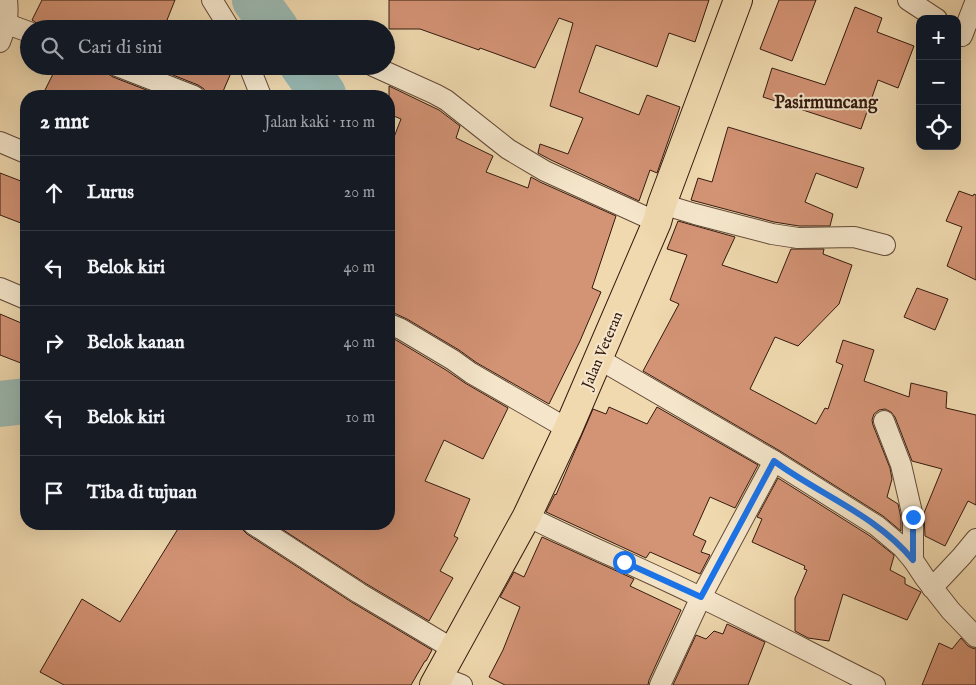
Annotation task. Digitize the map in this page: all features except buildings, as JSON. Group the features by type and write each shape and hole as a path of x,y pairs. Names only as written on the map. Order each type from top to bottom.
{"highway":[{"name":"Jalan Veteran","path":"445,682 453,649 527,516 599,359 660,213 738,0"}],"street":[{"path":"0,42 7,24 7,0"},
{"path":"212,0 224,20"},
{"path":"908,0 931,15"},
{"path":"965,38 976,0"},
{"path":"7,24 20,29"},
{"path":"140,75 179,90"},
{"path":"253,75 259,90"},
{"path":"392,75 446,100 508,149 545,171 660,213 798,238 854,237 885,245"},
{"path":"0,142 20,150"},
{"path":"0,288 20,296"},
{"path":"395,327 409,333 453,360 470,373 568,429"},
{"path":"599,359 774,461 877,526 902,547 932,588 976,637"},
{"path":"884,421 901,464 913,517 913,560"},
{"path":"660,685 701,597 774,461"},
{"path":"527,516 701,597 875,685"},
{"path":"262,530 359,593 453,649"},
{"path":"932,588 976,539"}],"waterway":[{"path":"255,0 269,20"},
{"path":"309,75 320,90"},
{"path":"0,404 20,402"}],"district":[{"name":"Pasirmuncang","path":"826,102"}],"route":[{"path":"624,562 701,597 774,461 877,526 902,547 913,560 913,517"}]}
